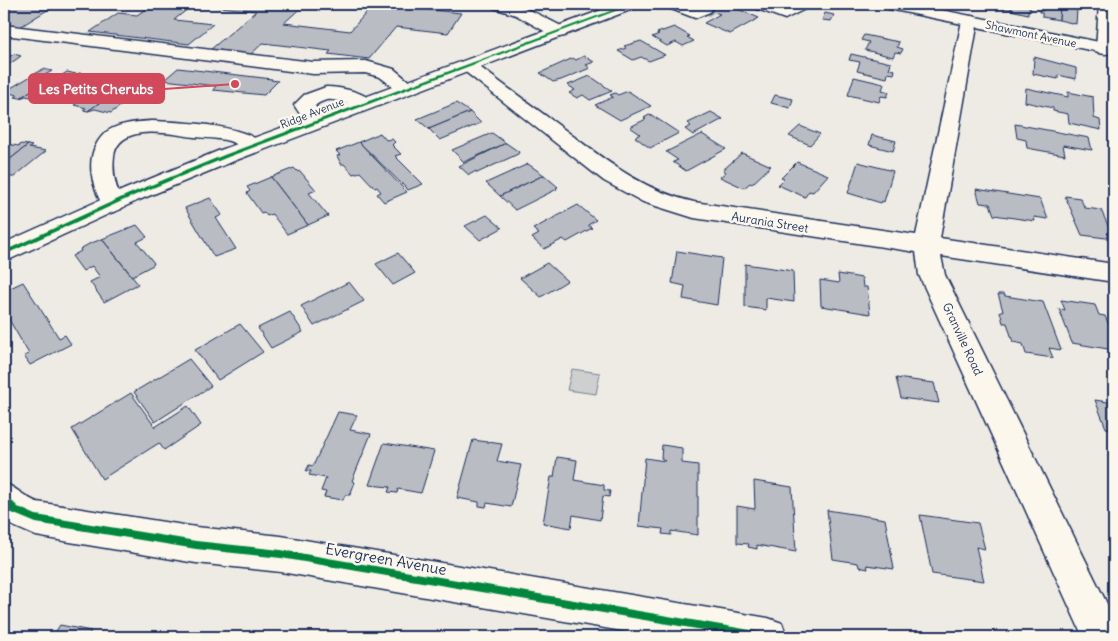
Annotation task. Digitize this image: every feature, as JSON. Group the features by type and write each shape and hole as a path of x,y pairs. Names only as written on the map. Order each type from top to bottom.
{"street":[{"path":"497,4 522,12 559,32"},
{"path":"672,4 695,13 704,9"},
{"path":"758,4 785,14 804,4"},
{"name":"Shawmont Avenue","path":"890,4 1110,49"},
{"name":"Ridge Avenue","path":"4,253 113,204 253,146 559,32 626,5"},
{"path":"1102,5 1110,49"},
{"name":"Granville Road","path":"970,21 927,245 928,259 932,275 1103,637"},
{"path":"4,30 312,68 366,67 387,73 407,88"},
{"name":"Aurania Street","path":"467,66 612,176 659,201 694,210 1114,273"},
{"path":"113,204 105,192 102,182 102,155 107,144 119,134 138,127 162,127 229,134 248,141 253,146"},
{"name":"Evergreen Avenue","path":"8,513 196,545 281,554 768,637"}],"shaded area":[{"path":"572,369 600,373 596,394 567,390"}],"building":[{"path":"17,4 57,4 20,27 4,25 4,11"},
{"path":"153,4 194,4 174,20 213,24 189,44 90,32 118,13 137,15"},
{"path":"194,4 305,4 284,23 350,31 374,4 415,4 411,8 461,13 448,33 396,27 369,59 328,54 331,51 263,43 250,55 210,50 256,11"},
{"path":"690,4 726,4 759,18 730,34 704,23 720,14"},
{"path":"996,4 1012,4 1011,10 995,7"},
{"path":"1012,4 1029,4 1031,11 1028,10 1028,14 1011,10"},
{"path":"1044,4 1060,7 1059,20 1042,17 1042,13 1039,10 1043,11"},
{"path":"1060,7 1077,10 1076,24 1059,20"},
{"path":"825,13 834,15 831,21 822,20"},
{"path":"674,27 690,36 687,37 694,41 683,46 676,42 667,46 652,37 659,34 657,33"},
{"path":"864,35 899,42 897,47 903,49 901,53 895,52 893,57 865,50 869,42 861,40"},
{"path":"641,41 665,55 649,61 641,57 633,60 618,51 626,48 624,46"},
{"path":"14,54 21,56 4,68 4,56 9,57"},
{"path":"851,54 891,63 889,69 895,70 894,74 888,73 887,78 857,71 860,62 849,60"},
{"path":"584,56 594,62 586,65 590,68 561,80 553,82 540,73 573,58 576,60"},
{"path":"1034,57 1076,68 1076,79 1058,75 1058,79 1033,74"},
{"path":"178,68 278,81 264,95 213,90 216,86 164,80"},
{"path":"43,69 52,71 45,75 53,76 20,98 15,97 18,95 4,92"},
{"path":"67,72 76,74 40,99 26,96 20,98 53,76 59,77"},
{"path":"79,73 87,74 82,78 90,79 57,101 53,100 55,98 44,96"},
{"path":"590,76 612,91 590,100 583,95 577,98 569,93 575,90 568,85"},
{"path":"854,77 884,84 882,90 889,92 887,97 881,96 879,102 848,95"},
{"path":"109,81 119,83 113,87 120,88 88,111 83,110 86,108 74,105"},
{"path":"132,86 141,87 136,91 139,92 111,113 95,109 88,111 120,88 126,89"},
{"path":"1026,88 1068,97 1068,92 1093,97 1094,118 1100,120 1101,130 1069,123 1068,114 1053,111 1053,108 1025,102"},
{"path":"628,91 651,106 620,120 595,105 613,97 610,95 615,93 618,95"},
{"path":"775,95 793,99 790,108 771,103"},
{"path":"456,103 470,112 429,129 417,119"},
{"path":"470,112 481,123 440,140 429,129"},
{"path":"711,112 723,119 693,135 685,129 691,126 688,123"},
{"path":"649,115 679,133 650,148 635,137 640,134 630,127 646,119 644,118"},
{"path":"1015,124 1089,138 1092,150 1063,145 1065,155 1027,148 1026,140 1017,138"},
{"path":"800,126 820,134 810,145 789,136"},
{"path":"380,133 386,140 392,139 395,142 392,145 401,154 395,156 423,184 408,190 359,142"},
{"path":"492,133 506,143 464,162 452,150"},
{"path":"702,134 726,149 686,171 673,162 678,160 666,152"},
{"path":"872,135 896,141 893,151 869,145"},
{"path":"359,142 407,192 384,202 377,194 381,192 377,187 375,188 360,172 353,174 344,164 341,164 337,156 340,155 336,151"},
{"path":"506,143 519,152 518,154 469,175 459,166"},
{"path":"6,144 28,145 4,164 4,146"},
{"path":"28,145 32,146 29,148 46,151 14,177 4,181 4,164"},
{"path":"742,153 771,166 752,184 750,183 744,188 720,177 726,172 723,170"},
{"path":"797,162 828,175 813,192 809,191 805,197 778,185 784,179 781,178"},
{"path":"858,162 893,171 884,202 882,201 881,203 848,193"},
{"path":"528,164 544,175 500,196 486,183"},
{"path":"294,168 298,172 300,171 316,190 309,193 328,216 308,225 271,177"},
{"path":"544,175 558,187 557,189 515,210 500,196"},
{"path":"271,177 308,225 287,234 272,214 267,216 264,212 261,213 247,193 250,191 247,187"},
{"path":"976,189 1040,199 1048,219 1034,217 1035,221 994,215 990,204 980,203"},
{"path":"1065,196 1080,198 1085,208 1101,210 1114,239 1082,235"},
{"path":"210,198 222,215 216,218 236,249 214,257 185,208"},
{"path":"578,205 596,220 588,225 592,228 567,242 563,239 544,249 532,238 539,234 533,229"},
{"path":"487,215 502,228 480,240 465,226"},
{"path":"137,225 147,237 137,242 154,263 132,276 102,239"},
{"path":"102,239 138,284 104,302 90,282 100,277 92,266 83,271 72,256 81,251 80,249"},
{"path":"677,251 722,258 717,305 683,299 685,286 672,283"},
{"path":"398,253 415,273 393,285 376,264"},
{"path":"547,263 567,281 541,297 520,278"},
{"path":"745,264 793,271 794,302 766,298 766,310 745,307"},
{"path":"838,274 862,278 863,287 867,287 870,314 821,306 820,280 839,283"},
{"path":"23,282 59,338 65,335 71,344 30,365 24,356 29,354 4,311 4,291"},
{"path":"349,282 364,301 314,326 301,306"},
{"path":"998,294 1043,302 1061,350 1049,348 1053,358 1026,354 1023,344 1013,342 1007,323 1003,323 1000,311 1003,311"},
{"path":"1061,300 1095,305 1099,315 1105,316 1114,337 1114,350 1072,343 1059,309 1065,310"},
{"path":"290,312 303,332 271,348 258,328"},
{"path":"240,324 263,352 218,380 195,350"},
{"path":"189,359 211,386 155,422 134,392"},
{"path":"896,378 934,383 939,403 901,398"},
{"path":"131,393 155,427 188,406 201,425 164,450 159,443 102,479 72,429"},
{"path":"1095,400 1114,403 1114,429 1106,428"},
{"path":"338,412 357,415 350,430 371,434 352,481 355,482 350,495 345,495 343,500 324,497 326,492 321,491 326,478 309,475 311,471 306,471 309,465 313,466"},
{"path":"473,440 502,444 497,461 521,465 511,507 487,503 486,507 479,506 479,502 457,498"},
{"path":"384,443 434,451 421,493 398,489 397,493 388,492 390,487 369,485"},
{"path":"662,445 682,448 682,463 698,465 698,535 671,531 671,535 662,534 663,529 639,526 645,458 665,461 661,458"},
{"path":"557,457 577,460 574,480 604,485 604,490 610,491 609,497 603,496 600,520 573,515 571,528 543,523 551,477 554,477"},
{"path":"754,481 792,487 796,552 757,545 757,549 748,547 749,544 737,543 737,506 755,509"},
{"path":"827,510 885,519 894,569 867,565 868,569 859,567 858,563 833,559"},
{"path":"920,515 978,523 985,549 976,547 984,581 932,574"},
{"path":"60,625 91,631 87,637 52,637"}],"tunnel":[{"path":"704,9 713,4"}],"cycle path":[{"path":"4,253 131,195 226,156 632,4"},
{"path":"4,499 15,510 36,519 196,545 281,554 768,637"}],"place":[{"name":"Les Petits Cherubs","path":"235,84"}]}
